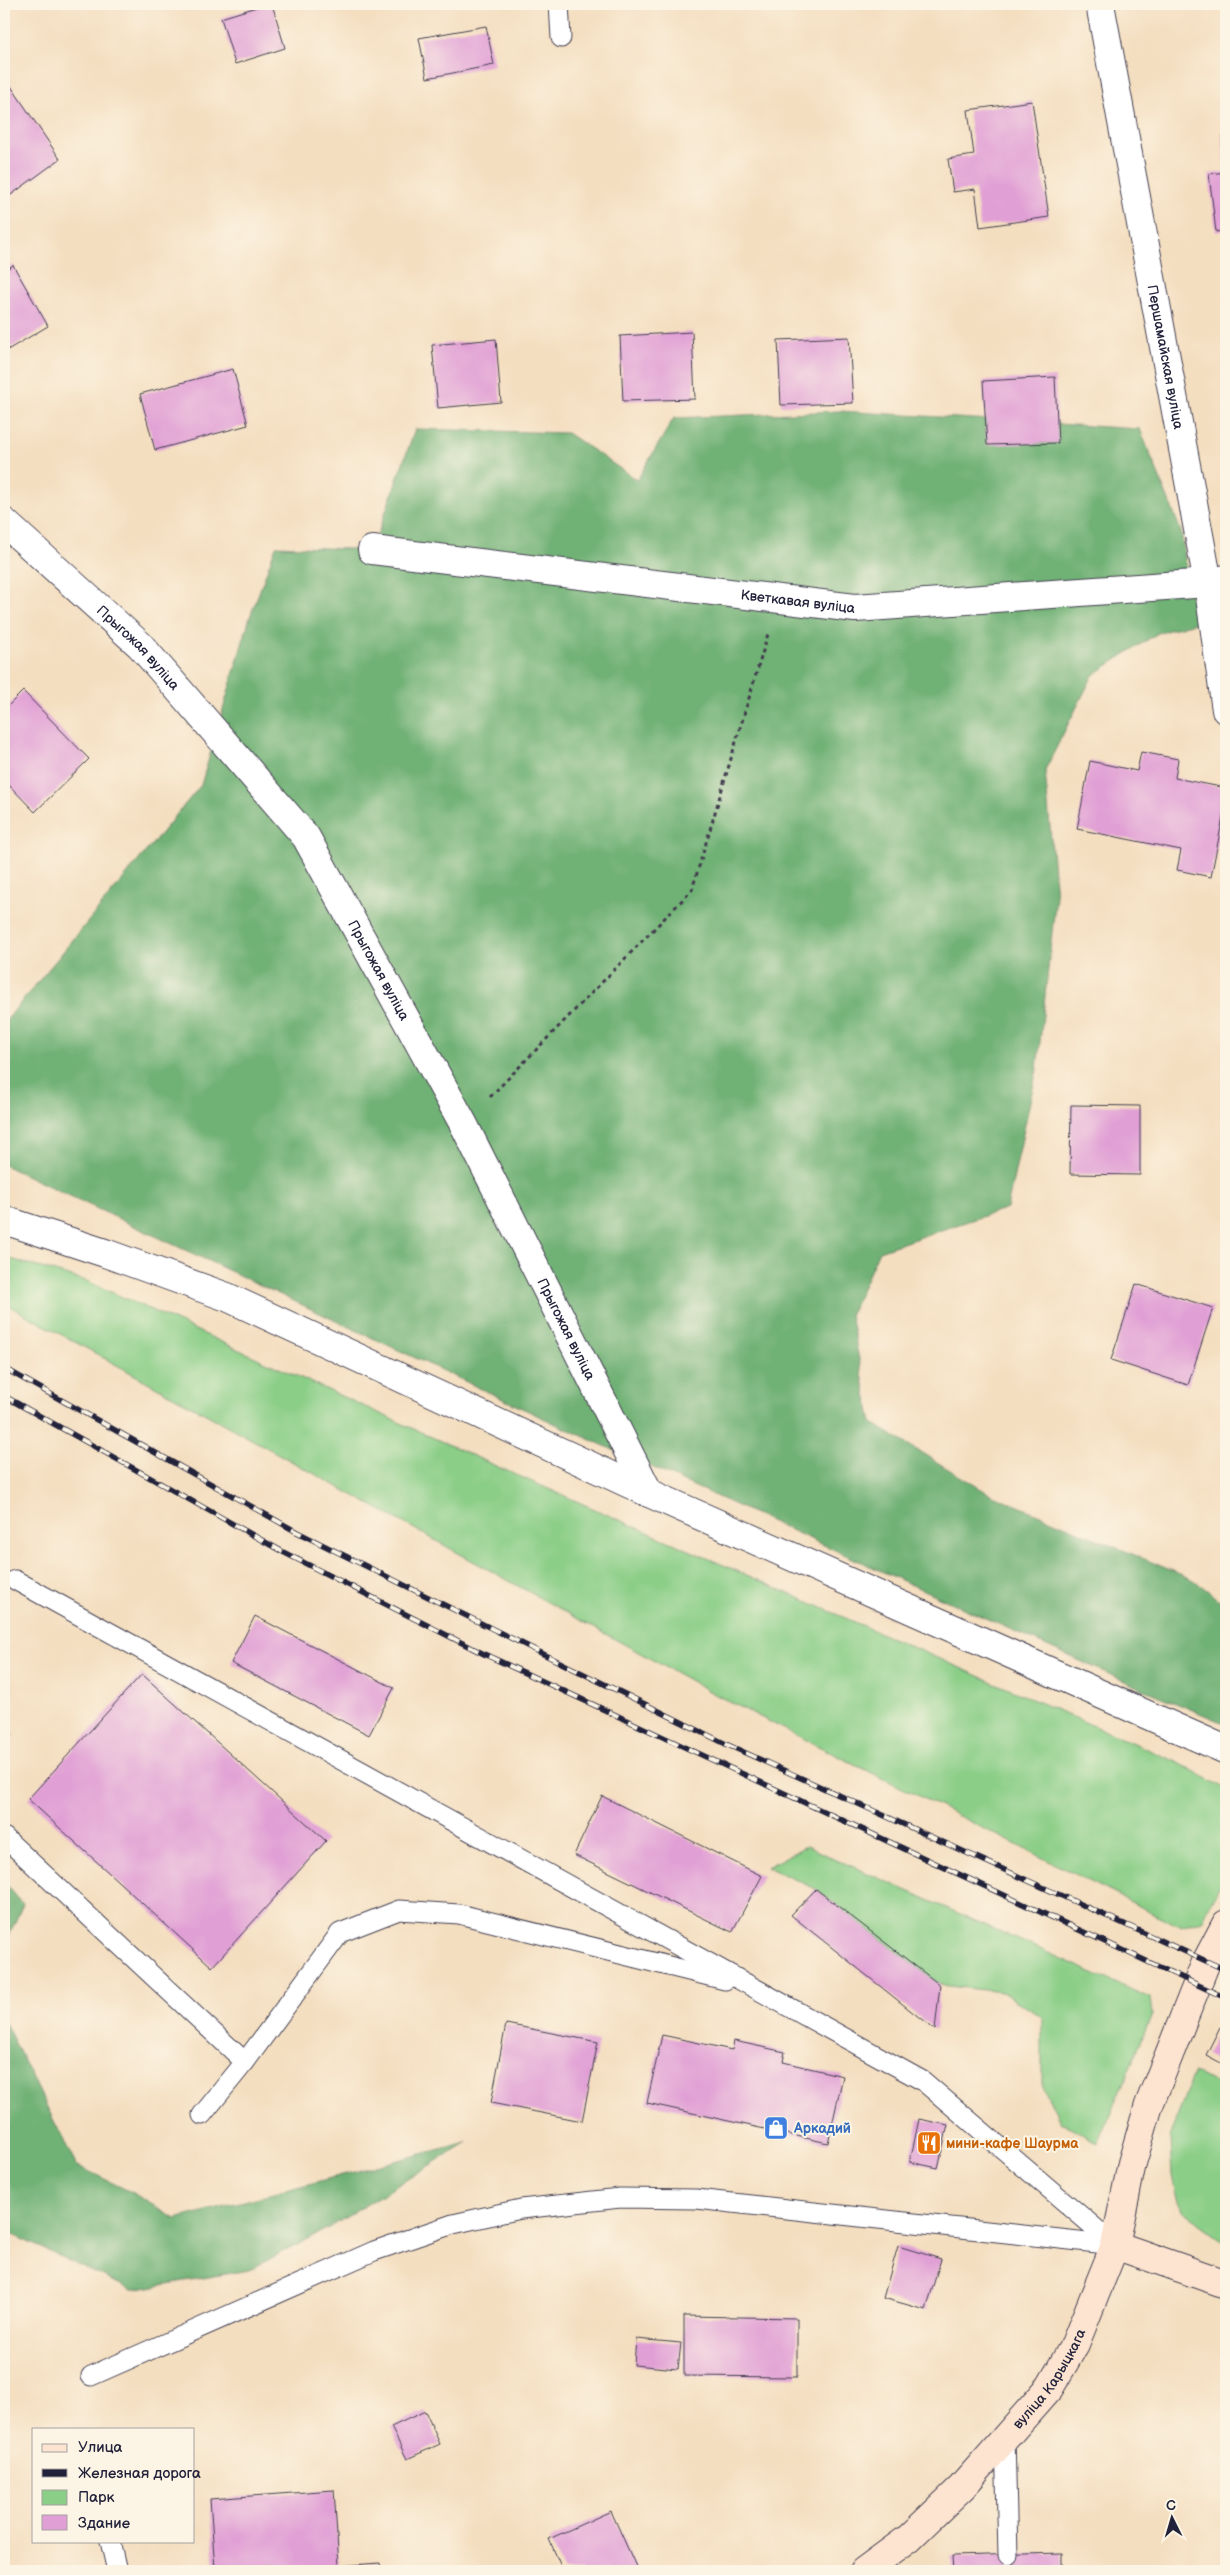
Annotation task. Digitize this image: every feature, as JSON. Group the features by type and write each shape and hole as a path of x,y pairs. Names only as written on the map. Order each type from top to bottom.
{"street":[{"name":"Першамайская вуліца","path":"1100,4 1217,581 1226,710"},
{"name":"Прыгожая вуліца","path":"4,522 140,645 306,837 464,1125 649,1493"},
{"name":"Кветкавая вуліца","path":"372,550 854,608 1217,581"},
{"path":"4,1220 106,1253 226,1297 649,1493 1226,1750"},
{"name":"вуліца Карыцкага","path":"864,2571 909,2538 962,2487 1050,2387 1075,2344 1114,2246 1132,2163 1149,2105 1206,1962 1226,1924"},
{"path":"1114,2246 1226,2284"}],"lane":[{"path":"559,4 561,38"},
{"path":"15,1580 923,2081 1114,2246"},
{"path":"4,1838 245,2062"},
{"path":"202,2115 245,2062 340,1933 400,1910 460,1914 750,1986"},
{"path":"91,2376 374,2251 453,2224 521,2210 620,2198 696,2199 1114,2246"},
{"path":"1005,2438 1008,2555"},
{"path":"110,2542 117,2571"}],"path":[{"path":"464,1125 692,890 778,599"}],"green space":[{"path":"840,411 1140,429 1181,531 1195,623 1158,633 1093,675 1045,770 1056,896 1037,1069 1007,1208 879,1251 850,1315 872,1423 988,1493 1194,1580 1226,1605 1226,1724 1140,1688 556,1424 4,1165 4,1023 201,785 250,617 276,546 372,550 415,429 567,433 637,480 674,418"},
{"path":"4,1257 89,1282 498,1467 1179,1763 1226,1789 1226,1872 1202,1921 1181,1927 720,1697 4,1303"},
{"path":"806,1846 1150,1998 1152,2015 1098,2143 1060,2121 1042,2084 1042,2017 1002,1992 940,1985 816,1889 767,1867"},
{"path":"4,1882 23,1904 4,1947"},
{"path":"4,2021 76,2165 131,2192 176,2219 467,2142 332,2226 249,2270 132,2290 13,2235 4,2213"},
{"path":"1193,2073 1226,2086 1226,2243 1182,2210 1172,2177 1170,2138"}],"building":[{"path":"266,4 272,4 285,48 235,64 221,18"},
{"path":"486,26 494,65 427,78 419,38"},
{"path":"4,76 60,159 4,200"},
{"path":"1032,101 1049,217 980,227 975,189 953,192 948,159 974,155 968,110"},
{"path":"1222,137 1226,137 1226,162 1225,162"},
{"path":"1226,172 1226,230 1216,232 1209,174"},
{"path":"13,265 48,326 4,352 4,271"},
{"path":"692,332 695,399 623,401 620,336"},
{"path":"849,337 853,403 781,405 778,340"},
{"path":"496,339 501,402 438,408 432,345"},
{"path":"233,369 248,425 155,450 140,394"},
{"path":"1055,377 1058,443 987,445 983,381"},
{"path":"23,691 89,759 35,812 4,780 4,710"},
{"path":"1141,752 1178,759 1175,778 1226,788 1226,802 1211,877 1177,870 1181,850 1077,829 1090,761 1137,771"},
{"path":"1071,1105 1140,1106 1140,1175 1070,1174"},
{"path":"1136,1284 1213,1308 1188,1385 1111,1360"},
{"path":"255,1616 394,1688 369,1735 231,1663"},
{"path":"142,1674 326,1841 212,1967 28,1799"},
{"path":"4,1712 12,1734 4,1737"},
{"path":"602,1796 762,1876 732,1932 574,1855"},
{"path":"816,1889 940,1985 935,2030 791,1915"},
{"path":"506,2024 598,2042 582,2121 491,2103"},
{"path":"1220,2027 1226,2030 1226,2058 1223,2064 1206,2055"},
{"path":"662,2035 732,2050 734,2041 785,2052 783,2062 843,2076 828,2143 647,2103"},
{"name":"мини-кафе Шаурма","path":"919,2119 948,2125 938,2168 910,2162"},
{"path":"898,2246 941,2259 926,2310 883,2298"},
{"path":"684,2316 797,2318 797,2377 684,2376"},
{"path":"636,2339 681,2343 678,2369 634,2365"},
{"path":"425,2411 440,2444 407,2459 391,2427"},
{"path":"334,2490 339,2566 380,2563 381,2571 270,2571 270,2565 215,2569 210,2499"},
{"path":"611,2511 638,2571 563,2571 549,2539"},
{"path":"1062,2553 1062,2571 953,2571 952,2556"}],"railway":[{"path":"4,1368 297,1532 728,1745 1226,1970"},
{"path":"4,1396 283,1552 484,1654 1226,1998"}],"place":[{"name":"Аркадий","path":"776,2128"},
{"name":"мини-кафе Шаурма","path":"929,2143"}]}
